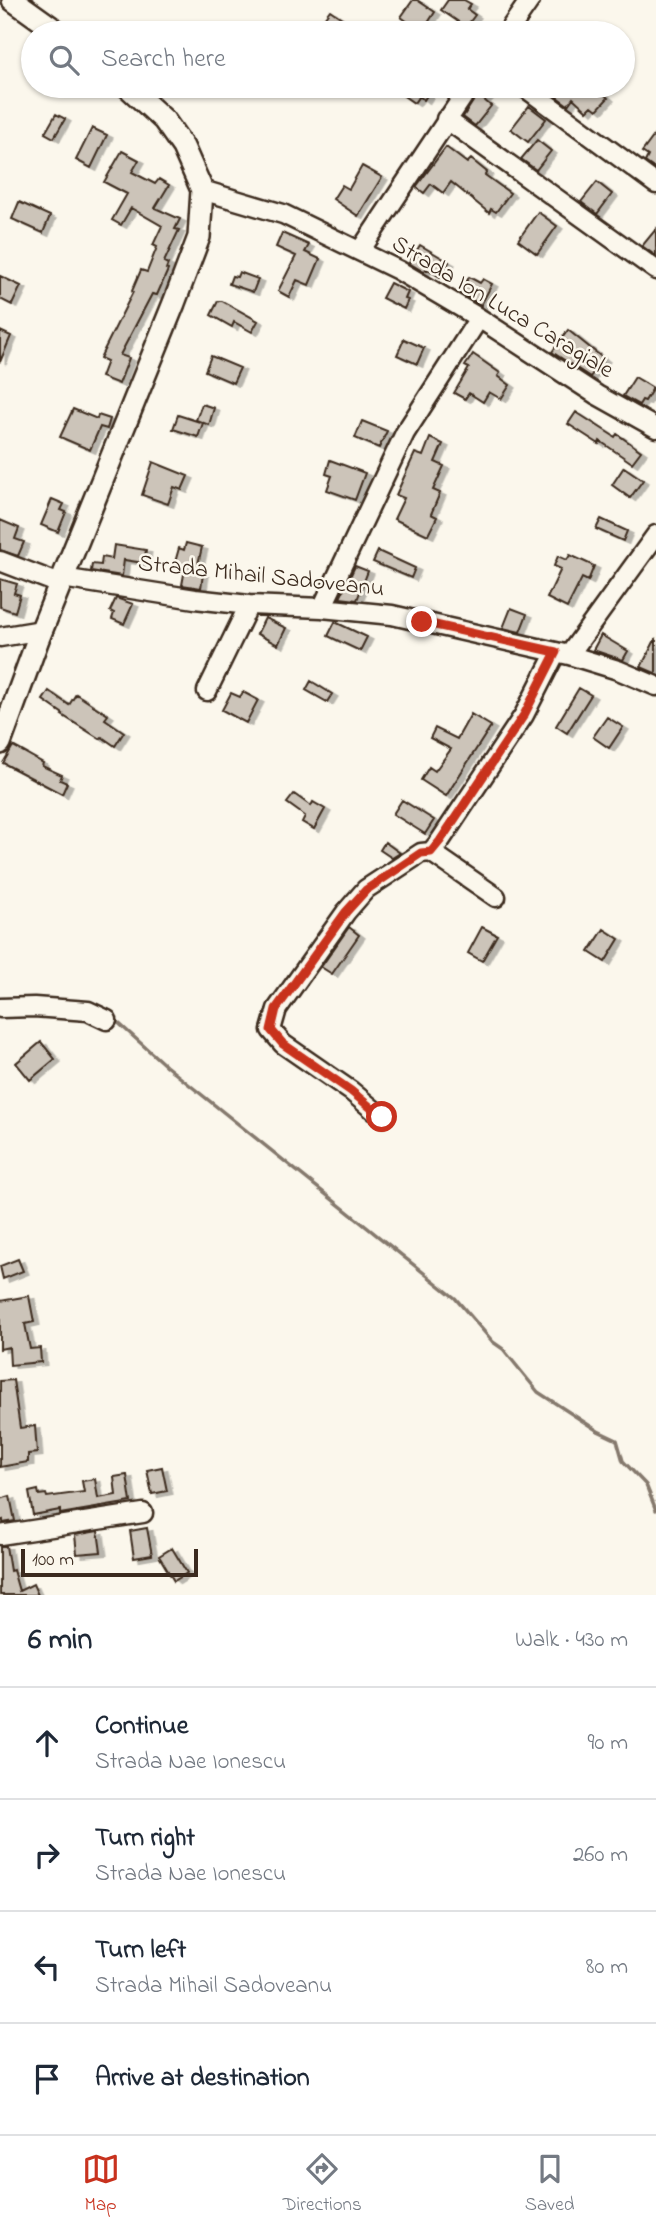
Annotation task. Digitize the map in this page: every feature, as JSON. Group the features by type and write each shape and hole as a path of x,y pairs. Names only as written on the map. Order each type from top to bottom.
{"main road":[{"path":"13,0 42,21"},
{"path":"0,743 42,629 174,303 198,237 202,190 183,147 164,120 140,98"}],"street":[{"path":"515,21 530,0"},
{"path":"360,251 461,98"},
{"path":"539,98 656,184"},
{"path":"446,119 656,270"},
{"name":"Strada Ion Luca Caragiale","path":"202,190 283,214 398,270 479,318 597,395 656,428"},
{"path":"322,608 405,433 479,318"},
{"path":"431,852 563,654 656,535"},
{"name":"Strada Mihail Sadoveanu","path":"0,561 61,581 249,605 393,615 563,654 618,670 656,685"},
{"path":"208,691 249,605"},
{"path":"0,637 42,629"},
{"path":"382,1117 351,1091 283,1044 271,1030 276,1009 346,912 366,890 421,853 431,852 496,897"},
{"path":"0,1008 34,1007 88,1011 107,1020"},
{"path":"0,1535 144,1513"}],"building":[{"path":"413,0 435,12 429,21 407,21 401,17"},
{"path":"448,0 464,0 471,4 467,9 475,15 470,21 457,21 441,10"},
{"path":"330,10 346,21 322,21"},
{"path":"475,98 486,98 484,100 491,106 475,126 463,117"},
{"path":"558,98 573,98 568,105"},
{"path":"573,98 608,98 597,110 592,106 587,111"},
{"path":"529,106 546,119 528,142 511,129"},
{"path":"56,114 65,119 54,138 45,133"},
{"path":"92,128 107,135 91,168 76,160"},
{"path":"656,133 655,169 645,162 648,156 642,152"},
{"path":"537,140 551,151 536,170 521,159"},
{"path":"446,147 467,163 471,159 487,172 485,175 510,193 496,212 491,209 489,213 451,182 443,193 431,184 424,193 416,187"},
{"path":"122,151 139,160 132,172 155,184 159,179 169,185 155,208 180,219 175,229 179,230 164,262 168,264 168,270 157,295 152,294 120,355 129,358 119,384 101,377 107,361 100,358 141,270 147,272 157,247 153,245 162,226 131,208 121,225 112,220 127,194 104,182"},
{"path":"362,166 382,177 358,216 333,199 342,185 349,189"},
{"path":"597,182 612,194 597,214 581,202"},
{"path":"19,202 50,216 43,233 12,219"},
{"path":"538,212 557,226 537,254 518,240"},
{"path":"656,229 656,256 642,246"},
{"path":"282,233 309,245 305,252 320,259 309,285 297,280 289,297 278,291 296,256 276,247"},
{"path":"420,245 449,262 440,277 409,263"},
{"path":"239,272 258,279 253,292 229,284 232,276 237,277"},
{"path":"0,276 21,286 12,305 0,299"},
{"path":"469,277 480,283 483,279 492,284 481,305 460,293"},
{"path":"390,283 408,292 404,309 382,298"},
{"path":"218,301 258,321 252,332 234,322 232,327 211,315"},
{"path":"568,330 604,359 590,377 552,352"},
{"path":"0,331 11,336 0,362"},
{"path":"404,339 424,348 417,364 397,355"},
{"path":"473,354 500,373 498,376 510,385 501,399 489,392 483,402 469,393 465,399 454,393 469,368 465,366"},
{"path":"211,356 240,368 233,383 205,371"},
{"path":"635,377 653,388 639,405 623,396"},
{"path":"202,404 214,408 209,425 196,420"},
{"path":"73,409 97,419 98,415 110,419 107,429 100,427 90,450 60,437"},
{"path":"576,412 615,437 617,434 641,451 632,463 600,441 599,444 568,424"},
{"path":"178,415 203,423 198,437 173,429"},
{"path":"362,421 387,431 379,448 355,438"},
{"path":"430,438 443,444 435,462 444,466 433,490 440,493 431,514 437,517 428,535 394,519 404,498 396,495 415,453 423,456"},
{"path":"330,460 365,473 355,500 327,490 332,476 326,474"},
{"path":"153,462 188,476 182,490 174,487 168,504 142,495"},
{"path":"624,467 643,480 630,498 612,485"},
{"path":"52,499 64,504 61,510 66,512 58,532 41,525"},
{"path":"601,519 627,531 623,541 596,529"},
{"path":"0,520 19,528 15,539 24,542 18,556 0,550"},
{"path":"186,543 202,547 196,573 203,574 201,588 182,585 185,569 174,566 179,548 184,550"},
{"path":"114,545 146,550 144,563 124,560 122,576 91,571 92,564 101,565 102,557 112,559"},
{"path":"378,551 415,568 411,578 373,562"},
{"path":"570,555 594,566 588,581 582,578 567,608 547,598 561,569 554,566 558,556 567,560"},
{"path":"355,566 368,571 357,600 340,598"},
{"path":"0,579 17,584 14,593 20,595 15,612 0,607"},
{"path":"116,598 133,604 124,624 112,619 114,613 110,611"},
{"path":"511,608 527,614 520,632 503,628"},
{"path":"265,618 286,628 278,645 257,634"},
{"path":"335,622 367,637 360,651 328,636"},
{"path":"601,635 628,651 623,660 593,650"},
{"path":"656,638 656,672 655,673 641,667"},
{"path":"311,681 332,694 327,702 306,690"},
{"path":"579,688 591,695 567,733 556,726"},
{"path":"49,691 69,705 76,694 108,715 105,719 124,732 115,746 62,715 43,700"},
{"path":"243,692 258,700 246,723 222,710 231,693 240,697"},
{"path":"471,714 491,726 446,796 421,780 429,767 435,771 451,749 430,738 435,728 457,739"},
{"path":"607,717 623,727 609,748 593,737"},
{"path":"13,746 43,763 42,766 62,775 60,780 67,783 62,794 3,763"},
{"path":"294,794 311,806 313,802 325,809 314,829 302,822 305,816 287,803"},
{"path":"402,800 434,820 425,834 393,814"},
{"path":"385,842 400,853 392,858 380,850"},
{"path":"349,927 359,935 332,974 321,967"},
{"path":"482,927 497,935 482,961 468,953"},
{"path":"604,929 619,939 605,962 589,952"},
{"path":"41,1042 55,1059 30,1080 16,1063"},
{"path":"18,1259 23,1271 3,1279 0,1266"},
{"path":"29,1296 34,1322 25,1324 30,1349 40,1348 41,1362 10,1365 9,1347 0,1349 0,1301"},
{"path":"13,1380 20,1428 35,1426 37,1453 28,1454 28,1462 0,1467 0,1381"},
{"path":"162,1467 167,1491 152,1494 147,1470"},
{"path":"127,1475 131,1502 60,1514 60,1510 33,1515 29,1492 38,1490 39,1495 46,1494 47,1497 84,1492 82,1481 95,1479 98,1498 116,1495 114,1477"},
{"path":"10,1496 15,1521 3,1523 3,1520 0,1521 0,1499"},
{"path":"147,1528 152,1555 134,1558 130,1531"},
{"path":"98,1531 101,1552 77,1554 75,1535"},
{"path":"0,1546 6,1546 10,1571 13,1570 19,1591 33,1584 38,1595 0,1595"},
{"path":"172,1548 187,1573 174,1581 159,1556"}],"waterway":[{"path":"114,1019 166,1066 455,1298 493,1342 503,1349 538,1392 598,1431 617,1440 623,1461 646,1485 656,1510"}],"route":[{"path":"382,1117 351,1091 283,1044 271,1030 276,1009 346,912 366,890 421,853 431,852 440,841 524,715 556,652 422,622"}]}
